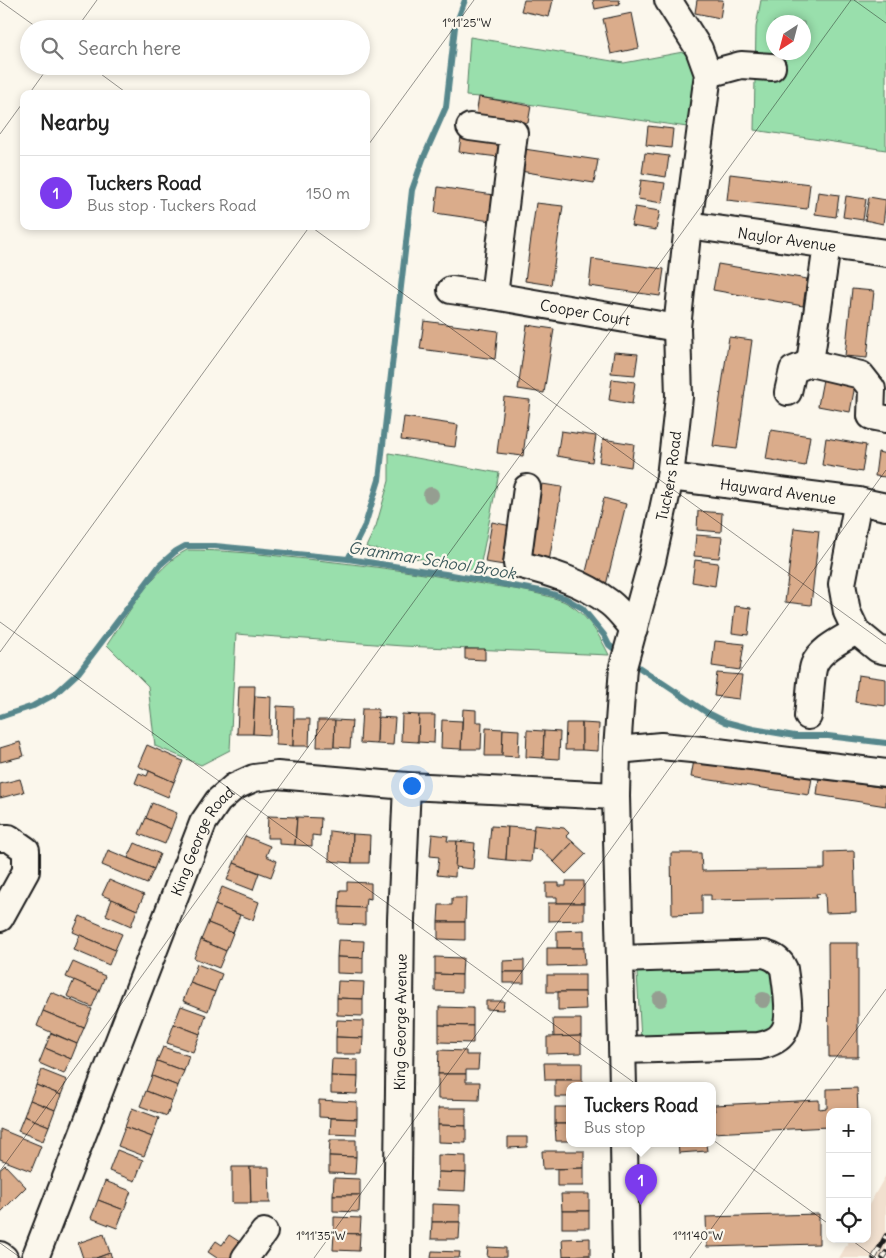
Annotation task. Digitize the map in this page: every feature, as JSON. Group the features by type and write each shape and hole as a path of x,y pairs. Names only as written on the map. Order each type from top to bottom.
{"street":[{"name":"Tuckers Road","path":"623,1082 616,796 617,750 629,648 652,561 670,477 679,397 677,328 688,225 708,74 699,49 668,0"},
{"path":"708,74 741,65 772,67"},
{"path":"470,127 514,133 494,296"},
{"name":"Naylor Avenue","path":"688,225 886,253"},
{"path":"810,363 827,245"},
{"name":"Cooper Court","path":"451,290 677,328"},
{"path":"788,392 793,370 810,363 861,375 872,388 871,416 886,419"},
{"name":"Hayward Avenue","path":"670,477 858,501 886,507"},
{"path":"528,488 517,564 551,573 581,585 610,603 629,648"},
{"path":"858,501 842,584 847,612 856,631 878,648 886,651"},
{"path":"808,716 814,665 819,656 856,631"},
{"path":"617,750 661,746 886,774"},
{"name":"King George Road","path":"35,1258 203,823 218,800 234,787 254,778 277,775 407,786 616,796"},
{"name":"King George Avenue","path":"397,1258 401,919 407,786"},
{"path":"0,838 9,838 26,850 26,871 0,918"},
{"path":"621,959 764,954 771,956 782,964 784,969 788,1015 783,1034 770,1044 759,1046 623,1050"},
{"path":"624,1147 626,1258"},
{"path":"245,1258 264,1232"},
{"path":"0,1255 4,1258"}],"shaded area":[{"path":"886,1175 886,1258 839,1258 848,1243 871,1243 871,1201"}],"green space":[{"path":"761,0 886,0 886,150 754,130 756,27"},
{"path":"470,37 624,63 699,49 701,129 466,96"},
{"path":"389,453 499,473 479,572 366,547 376,526 389,481"},
{"path":"187,550 242,552 320,560 432,575 542,595 571,605 585,617 596,631 609,655 403,646 236,634 230,750 201,765 155,746 148,686 107,645 142,592 164,567 175,557"},
{"path":"771,965 781,1015 771,1034 641,1039 637,973 642,968"}],"building":[{"path":"524,0 553,0 549,17 521,11"},
{"path":"593,0 619,0 620,4 595,9"},
{"path":"697,0 723,0 720,18 695,13"},
{"path":"632,13 639,48 611,54 603,19"},
{"path":"479,97 531,106 528,123 476,115"},
{"path":"648,126 673,129 671,148 646,145"},
{"path":"461,137 500,143 498,157 459,152"},
{"path":"524,149 598,160 594,183 520,171"},
{"path":"645,153 669,156 666,177 642,173"},
{"path":"730,174 810,184 807,209 727,200"},
{"path":"641,180 665,183 662,203 638,199"},
{"path":"438,187 494,195 491,221 435,213"},
{"path":"818,192 839,195 836,217 815,214"},
{"path":"846,196 866,199 863,220 843,217"},
{"path":"869,197 886,200 883,224 865,220"},
{"path":"536,203 563,206 551,285 525,281"},
{"path":"635,207 660,211 656,230 631,226"},
{"path":"592,259 664,269 660,296 589,286"},
{"path":"718,264 807,279 803,306 713,290"},
{"path":"852,289 874,291 867,358 845,356"},
{"path":"424,321 498,331 495,359 420,349"},
{"path":"527,325 554,329 544,393 518,389"},
{"path":"729,337 752,340 737,449 713,446"},
{"path":"614,352 638,354 635,375 611,373"},
{"path":"824,374 856,380 850,412 818,406"},
{"path":"612,379 635,382 632,404 609,400"},
{"path":"504,397 530,400 523,456 497,453"},
{"path":"404,417 458,425 455,447 401,440"},
{"path":"771,430 810,436 805,466 766,459"},
{"path":"561,431 596,436 592,462 557,456"},
{"path":"826,438 866,445 862,472 822,465"},
{"path":"603,439 634,444 631,467 599,462"},
{"path":"878,452 886,454 886,477 875,476"},
{"path":"542,484 562,487 548,567 529,563"},
{"path":"604,498 626,504 606,585 584,580"},
{"path":"698,511 722,513 721,532 697,530"},
{"path":"492,522 511,526 504,565 485,562"},
{"path":"794,528 819,531 811,605 785,602"},
{"path":"696,535 722,537 719,558 694,556"},
{"path":"695,560 718,563 715,586 692,582"},
{"path":"735,606 751,608 748,635 732,633"},
{"path":"715,641 744,644 740,670 712,666"},
{"path":"465,649 485,649 485,660 465,659"},
{"path":"717,673 742,675 739,699 714,696"},
{"path":"858,675 886,679 886,706 855,702"},
{"path":"239,686 255,686 253,734 237,734"},
{"path":"255,696 271,697 270,735 253,734"},
{"path":"277,706 294,707 293,746 276,745"},
{"path":"362,709 378,709 377,744 360,743"},
{"path":"463,709 476,710 476,722 482,722 481,749 461,749"},
{"path":"402,714 419,715 418,742 401,741"},
{"path":"419,715 435,715 434,743 418,742"},
{"path":"378,717 395,718 393,745 377,744"},
{"path":"294,719 310,719 309,746 293,746"},
{"path":"318,720 335,720 334,747 317,747"},
{"path":"335,720 352,721 350,748 334,747"},
{"path":"442,720 462,721 461,749 441,748"},
{"path":"566,723 582,723 582,750 565,750"},
{"path":"582,723 599,724 598,751 582,750"},
{"path":"486,728 503,729 502,756 485,756"},
{"path":"503,729 519,730 518,757 502,756"},
{"path":"527,730 544,731 543,758 526,757"},
{"path":"544,731 560,732 559,759 543,758"},
{"path":"20,742 24,756 0,762 0,748"},
{"path":"147,745 183,761 174,782 138,766"},
{"path":"694,760 812,778 809,795 691,777"},
{"path":"149,771 174,782 168,797 135,783 139,773 147,776"},
{"path":"819,778 886,788 886,806 817,795"},
{"path":"20,779 24,792 0,798 0,784"},
{"path":"152,803 177,813 171,829 146,818"},
{"path":"268,816 297,817 295,845 279,844 279,838 267,838"},
{"path":"297,817 321,818 320,836 312,835 312,846 295,845"},
{"path":"146,818 171,829 165,844 139,834"},
{"path":"534,825 564,828 569,833 566,836 573,842 554,862 541,850 532,849"},
{"path":"491,826 508,827 506,860 488,858"},
{"path":"508,827 534,829 531,862 506,860"},
{"path":"330,831 353,834 352,863 329,861"},
{"path":"353,834 370,835 369,863 352,863"},
{"path":"432,834 448,836 447,841 457,841 455,877 437,875 439,857 430,856"},
{"path":"245,836 270,846 266,856 277,861 271,877 234,863"},
{"path":"457,841 475,843 473,869 455,867"},
{"path":"573,842 586,854 566,874 554,862"},
{"path":"135,843 160,854 154,869 128,858"},
{"path":"108,850 154,869 147,884 102,865"},
{"path":"854,851 856,912 826,913 825,893 816,894 817,898 711,900 711,895 702,895 702,914 672,915 671,853 701,853 702,871 825,869 825,852"},
{"path":"234,863 259,873 253,890 227,880"},
{"path":"109,880 144,895 137,910 102,895"},
{"path":"566,881 584,881 584,903 557,903 557,897 546,897 546,883 559,883 559,886 566,886"},
{"path":"347,882 371,883 371,899 366,898 365,908 339,907 340,890 347,890"},
{"path":"222,887 259,902 253,920 215,905"},
{"path":"452,898 466,898 465,922 438,922 439,905 452,905"},
{"path":"112,899 137,910 131,926 106,915"},
{"path":"548,903 584,903 584,920 548,921"},
{"path":"215,905 240,915 233,933 208,923"},
{"path":"339,907 365,908 365,925 339,924"},
{"path":"80,916 122,934 115,950 73,932"},
{"path":"438,922 465,922 465,940 438,939"},
{"path":"208,923 233,933 226,951 201,940"},
{"path":"584,930 584,948 557,948 557,931"},
{"path":"80,935 115,950 109,965 74,950"},
{"path":"201,940 226,951 219,968 194,958"},
{"path":"338,940 364,941 363,958 337,957"},
{"path":"828,943 858,943 858,1057 829,1057"},
{"path":"547,948 584,948 585,965 547,966"},
{"path":"337,957 363,958 363,974 337,973"},
{"path":"435,957 463,958 462,975 435,974"},
{"path":"524,960 524,972 503,972 503,961"},
{"path":"73,962 105,976 99,991 66,977"},
{"path":"197,964 222,974 215,992 190,983"},
{"path":"503,972 524,972 524,983 503,983"},
{"path":"435,974 462,975 462,992 435,991"},
{"path":"547,975 585,975 585,992 547,992"},
{"path":"74,980 99,991 92,1007 67,996"},
{"path":"338,981 364,982 363,999 337,998"},
{"path":"190,983 215,992 208,1011 183,1001"},
{"path":"51,992 92,1009 84,1028 43,1011"},
{"path":"558,992 585,992 586,1009 558,1010"},
{"path":"337,998 363,999 363,1016 337,1015"},
{"path":"486,1001 504,1001 503,1010 486,1009"},
{"path":"181,1006 206,1015 200,1034 174,1024"},
{"path":"439,1007 473,1008 473,1026 439,1025"},
{"path":"43,1011 84,1028 77,1044 37,1026"},
{"path":"553,1019 581,1019 581,1036 554,1037"},
{"path":"337,1020 363,1021 363,1038 336,1037"},
{"path":"174,1024 200,1034 193,1052 167,1043"},
{"path":"439,1025 473,1026 473,1043 439,1042"},
{"path":"51,1033 77,1044 71,1059 45,1048"},
{"path":"581,1036 581,1053 547,1054 547,1037"},
{"path":"336,1037 363,1038 362,1054 336,1054"},
{"path":"163,1047 189,1056 184,1071 157,1061"},
{"path":"45,1048 71,1059 64,1074 39,1063"},
{"path":"439,1050 466,1051 466,1055 479,1055 478,1070 466,1070 466,1074 438,1074"},
{"path":"332,1059 358,1060 358,1077 331,1076"},
{"path":"157,1061 184,1071 178,1086 152,1076"},
{"path":"544,1063 582,1063 582,1080 545,1080"},
{"path":"42,1070 67,1080 61,1095 36,1085"},
{"path":"438,1074 466,1074 466,1082 480,1082 479,1100 438,1099"},
{"path":"152,1076 178,1086 172,1101 146,1091"},
{"path":"331,1076 358,1077 357,1094 331,1093"},
{"path":"555,1080 582,1080 582,1082 566,1082 566,1097 555,1097"},
{"path":"36,1085 61,1095 55,1110 30,1100"},
{"path":"857,1088 858,1108 827,1108 827,1089"},
{"path":"146,1091 172,1101 167,1116 140,1106"},
{"path":"30,1100 55,1110 49,1126 24,1116"},
{"path":"319,1100 357,1102 357,1119 319,1117"},
{"path":"819,1100 819,1109 826,1108 826,1127 716,1133 716,1105"},
{"path":"555,1107 566,1107 566,1124 555,1124"},
{"path":"132,1108 159,1118 152,1137 125,1127"},
{"path":"438,1108 466,1108 466,1126 438,1125"},
{"path":"24,1116 49,1126 43,1141 18,1131"},
{"path":"331,1118 357,1119 356,1135 330,1134"},
{"path":"555,1124 566,1124 566,1141 556,1141"},
{"path":"438,1125 466,1126 466,1143 438,1142"},
{"path":"125,1127 152,1137 144,1156 118,1146"},
{"path":"0,1129 41,1146 31,1171 0,1159"},
{"path":"508,1137 527,1137 527,1147 508,1148"},
{"path":"330,1140 356,1140 356,1157 329,1156"},
{"path":"678,1147 706,1147 707,1151 679,1153"},
{"path":"117,1150 143,1160 135,1181 109,1171"},
{"path":"542,1151 584,1151 584,1168 543,1169"},
{"path":"438,1155 466,1156 466,1173 438,1172"},
{"path":"329,1156 356,1157 355,1174 329,1173"},
{"path":"5,1165 26,1187 0,1213 0,1170"},
{"path":"232,1167 250,1167 251,1203 232,1203"},
{"path":"250,1167 269,1167 270,1203 251,1203"},
{"path":"584,1168 584,1186 557,1186 557,1169"},
{"path":"438,1172 466,1173 465,1191 437,1190"},
{"path":"334,1178 360,1179 360,1195 333,1195"},
{"path":"105,1181 131,1191 124,1210 98,1200"},
{"path":"561,1194 589,1194 589,1211 562,1211"},
{"path":"333,1195 360,1195 359,1212 333,1211"},
{"path":"98,1200 124,1210 117,1228 91,1218"},
{"path":"432,1204 460,1205 460,1222 432,1222"},
{"path":"562,1211 589,1211 589,1228 562,1228"},
{"path":"819,1214 819,1244 707,1247 706,1217"},
{"path":"334,1217 361,1218 360,1234 334,1233"},
{"path":"432,1222 460,1222 459,1239 431,1239"},
{"path":"334,1233 360,1234 359,1251 333,1250"},
{"path":"104,1234 110,1253 96,1258 83,1258 78,1243"},
{"path":"229,1235 243,1244 233,1258 217,1258 208,1252 216,1241 222,1245"},
{"path":"590,1238 590,1255 563,1256 562,1239"},
{"path":"488,1247 506,1248 506,1257 487,1257"},
{"path":"432,1251 460,1252 459,1258 431,1258"},
{"path":"110,1253 112,1258 96,1258"},
{"path":"590,1255 590,1258 563,1258 563,1256"}],"waterway":[{"path":"348,559 365,525 379,480 412,190 423,159 446,107 455,27 465,0"},
{"name":"Grammar School Brook","path":"0,717 33,706 55,694 79,672 160,565 185,546 215,546 348,559 546,592 565,598 582,608 604,635 609,645 619,653"},
{"name":"Grammar School Brook","path":"631,662 706,712 726,722 795,736 828,736 886,743"}],"railway":[{"path":"874,1258 886,1236"},
{"path":"883,1258 886,1253"}],"place":[{"name":"Tuckers Road","path":"641,1205"}]}
